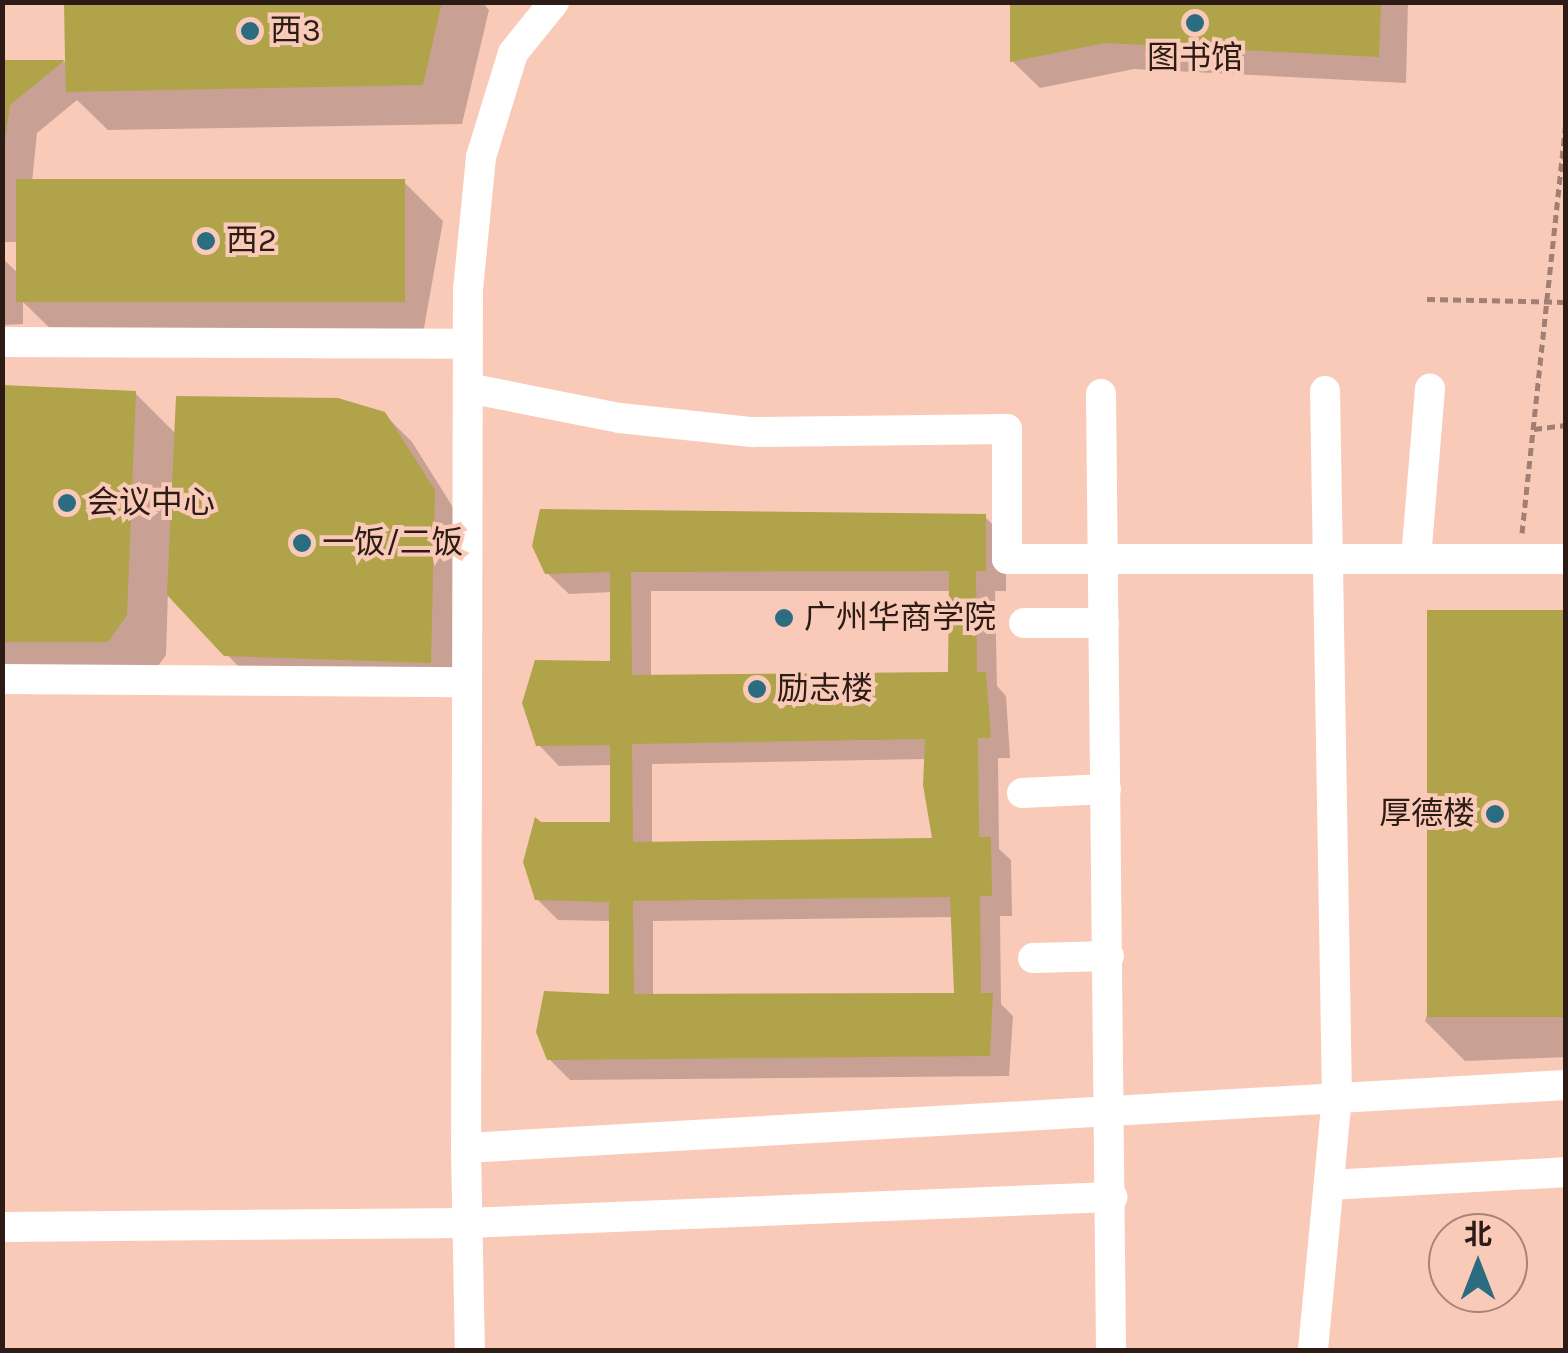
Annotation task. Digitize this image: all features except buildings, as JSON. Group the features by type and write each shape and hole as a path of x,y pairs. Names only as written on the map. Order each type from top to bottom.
{"street":[{"path":"470,1350 466,1148 468,344 480,158 513,53 554,2"},
{"path":"2,342 468,344"},
{"path":"468,388 620,418 752,432 1007,430 1007,558 1566,558"},
{"path":"1416,558 1430,389"},
{"path":"1313,1350 1337,1098 1325,390"},
{"path":"1101,394 1112,1112 1111,1350"},
{"path":"1024,623 1104,623"},
{"path":"2,679 467,682"},
{"path":"1022,793 1106,789"},
{"path":"1033,958 1109,956"},
{"path":"466,1148 1566,1085"},
{"path":"1329,1185 1566,1172"},
{"path":"2,1227 467,1223 1112,1196"}],"path":[{"path":"1519,558 1566,118"},
{"path":"1427,299 1566,302"},
{"path":"1533,429 1566,425"}],"place":[{"name":"图书馆","path":"1195,23"},
{"name":"西3","path":"250,31"},
{"name":"西2","path":"206,241"},
{"name":"会议中心","path":"67,503"},
{"name":"一饭/二饭","path":"302,543"},
{"name":"广州华商学院","path":"784,618"},
{"name":"励志楼","path":"757,689"},
{"name":"厚德楼","path":"1495,814"}]}
